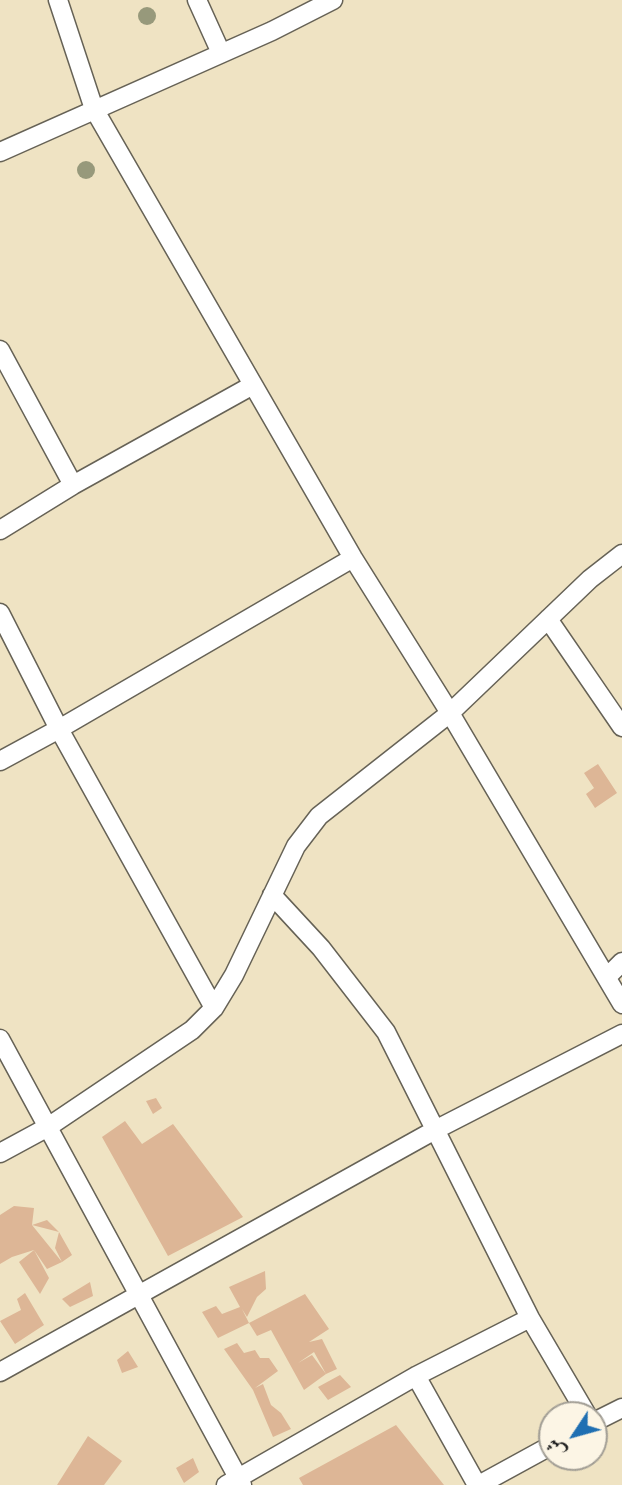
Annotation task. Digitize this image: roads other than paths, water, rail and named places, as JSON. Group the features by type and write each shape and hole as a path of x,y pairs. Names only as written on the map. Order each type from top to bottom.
{"street":[{"path":"58,0 94,108 353,558 450,713 622,1004"},
{"path":"197,0 221,54"},
{"path":"0,152 94,108 272,32 333,0"},
{"path":"0,350 7,380 74,485"},
{"path":"0,530 74,485 253,385"},
{"path":"0,1153 48,1127 192,1030 214,1008 234,975 296,846 319,816 450,713 590,579 622,555"},
{"path":"0,761 353,558"},
{"path":"0,614 59,729 214,1008"},
{"path":"548,619 622,727"},
{"path":"272,895 321,948 386,1032 530,1318 579,1401"},
{"path":"607,977 622,962"},
{"path":"0,1372 435,1130 622,1034"},
{"path":"0,1039 236,1483 416,1376 530,1318"},
{"path":"416,1376 478,1485 538,1453"}]}
